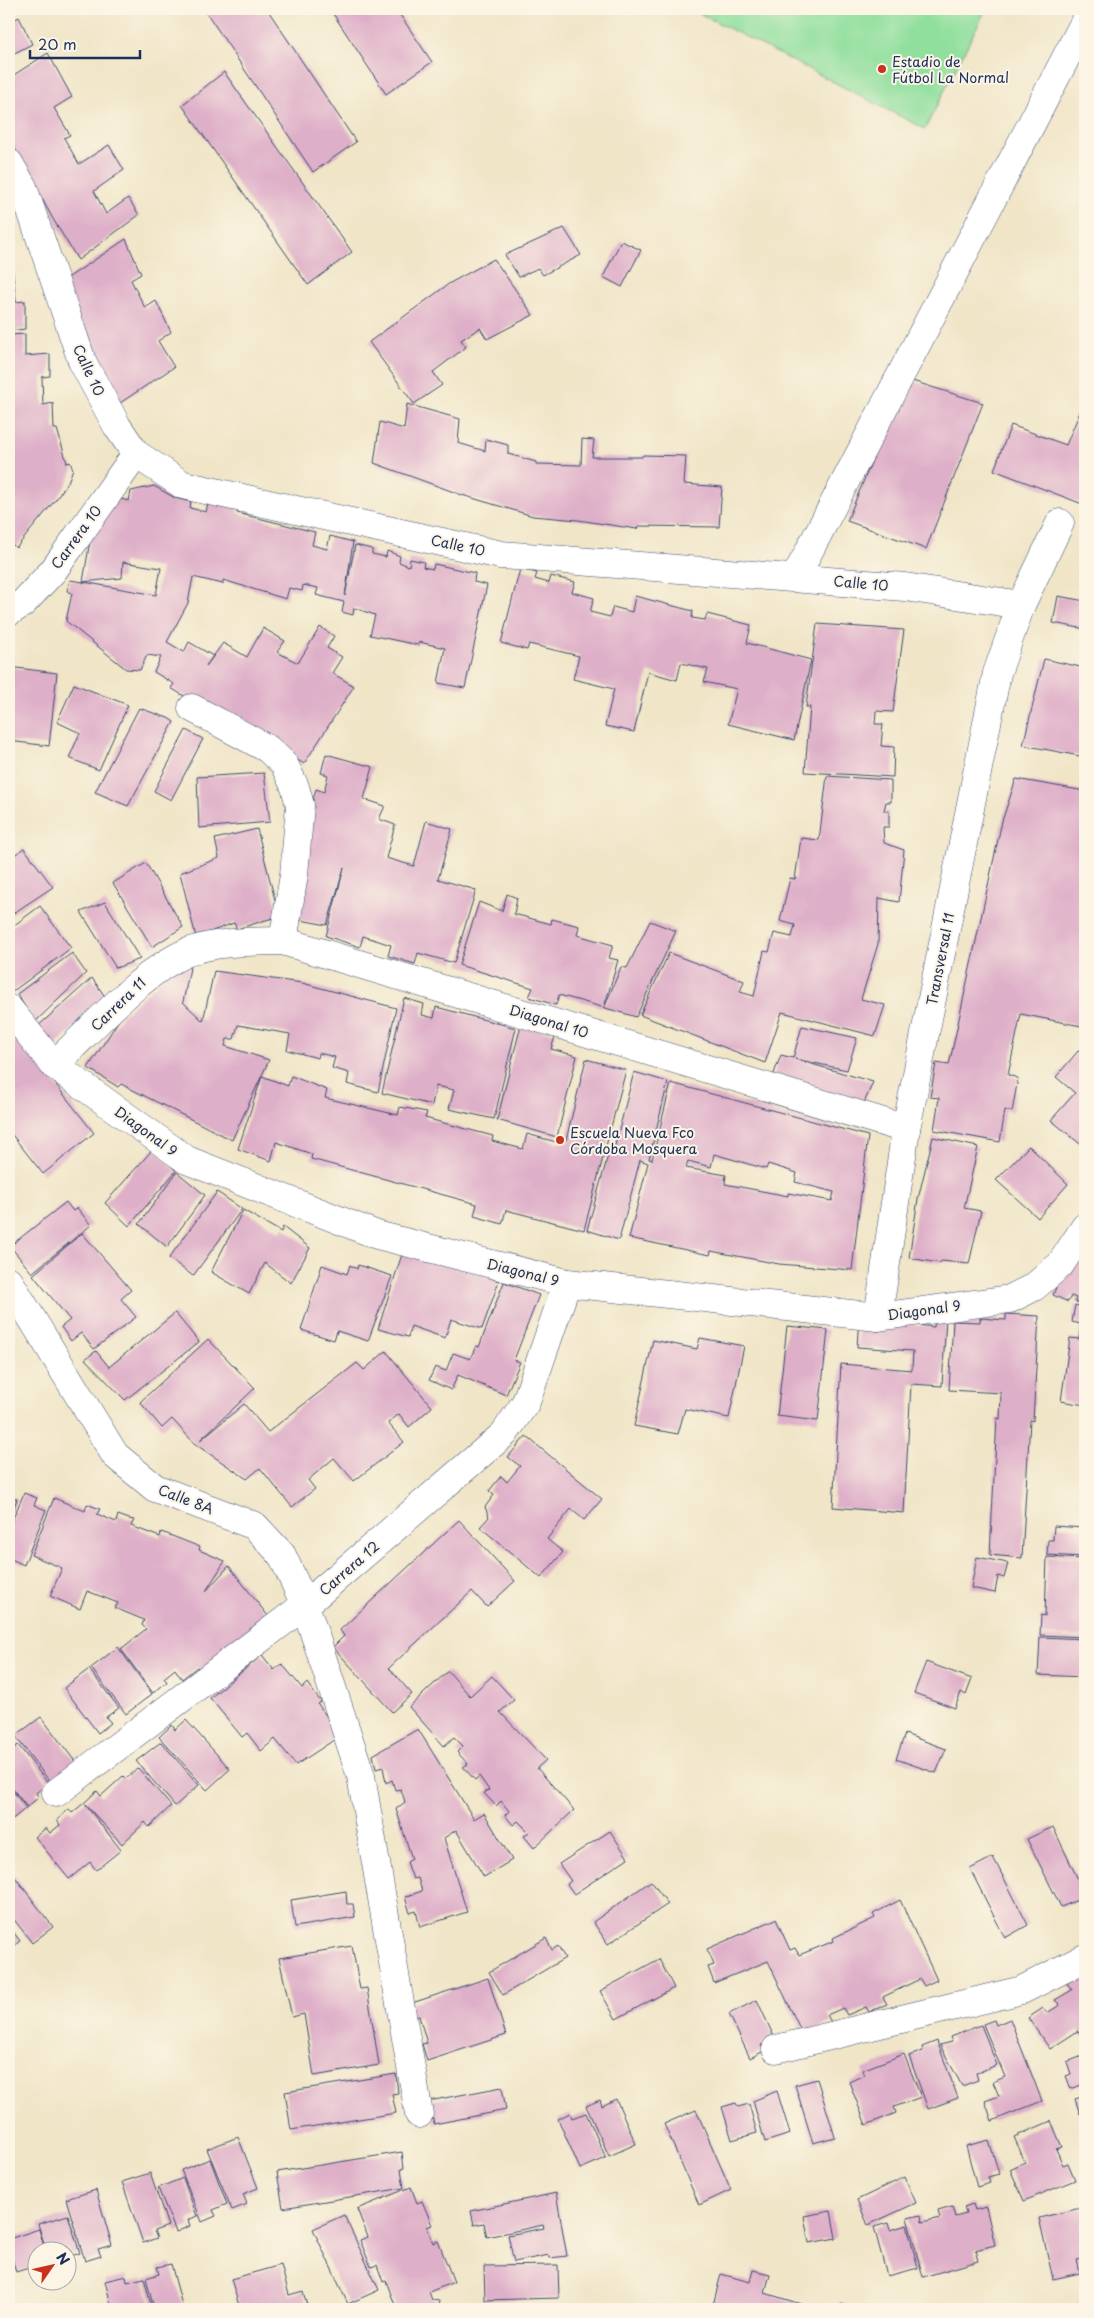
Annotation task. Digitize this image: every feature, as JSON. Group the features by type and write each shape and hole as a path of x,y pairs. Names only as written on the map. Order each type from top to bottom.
{"street":[{"path":"795,578 1085,21"},
{"name":"Calle 10","path":"9,163 23,187 82,361 117,426 136,454 182,485 502,555 905,586 1021,605"},
{"name":"Carrera 10","path":"9,612 22,603 52,571 136,454"},
{"path":"1021,605 1060,523"},
{"name":"Transversal 11","path":"878,1317 906,1129 997,673 1021,605"},
{"path":"192,708 268,749 284,764 295,787 300,805 291,898 283,941"},
{"name":"Diagonal 10","path":"189,952 235,942 283,941 906,1129"},
{"name":"Carrera 11","path":"54,1065 148,976 189,952"},
{"name":"Diagonal 9","path":"9,1009 54,1065 187,1160 376,1235 566,1283 878,1317 1010,1299 1034,1287 1060,1265 1085,1227"},
{"name":"Calle 8A","path":"9,1281 115,1455 155,1488 255,1526 282,1555 305,1605 361,1776 419,2114"},
{"name":"Carrera 12","path":"56,1793 305,1605 504,1434 526,1402 566,1283"},
{"path":"776,2049 1022,1990 1085,1958"}],"green space":[{"name":"Estadio de Fútbol La Normal","path":"691,9 986,9 925,129"}],"building":[{"path":"204,9 267,9 356,142 313,172"},
{"path":"330,9 396,9 432,62 386,94"},
{"path":"19,17 32,44 9,56 9,23"},
{"path":"48,53 72,97 54,108 70,135 64,138 79,164 109,145 124,170 94,191 106,214 128,198 139,215 78,260 53,219 9,137 9,78"},
{"path":"224,72 352,252 308,285 182,105"},
{"path":"564,228 581,255 543,275 538,268 519,277 505,255"},
{"path":"126,239 141,274 131,280 145,308 156,301 171,332 158,341 174,367 120,403 89,345 63,281"},
{"path":"621,241 641,250 622,287 603,277"},
{"path":"494,259 533,315 487,339 480,328 461,340 466,347 433,372 442,385 414,404 369,342 450,283"},
{"path":"9,266 12,266 16,302 25,301 25,329 9,331"},
{"path":"25,334 25,356 50,354 50,376 42,377 43,405 53,403 54,429 57,429 67,463 70,462 73,469 68,482 57,498 16,548 9,541 9,455 11,453 9,449 9,335"},
{"path":"906,379 983,403 926,549 847,521"},
{"path":"1085,400 1085,505 994,470 1011,425 1066,445"},
{"path":"407,404 460,419 458,443 485,451 486,439 508,445 508,454 536,462 536,464 581,465 582,439 594,440 592,457 686,456 684,484 722,487 719,527 638,526 637,529 578,520 533,516 462,495 374,463 380,422 404,429"},
{"path":"154,486 175,498 191,502 190,508 206,512 209,498 238,505 237,513 315,532 312,545 327,549 330,536 353,542 345,596 355,545 372,549 372,554 386,557 387,551 400,556 399,562 409,566 410,559 424,562 423,567 433,569 434,564 475,573 474,582 487,585 465,688 438,683 445,648 419,642 418,645 370,635 375,615 354,608 353,615 342,612 344,602 316,595 318,588 303,585 302,591 289,588 286,599 223,580 223,584 193,577 188,603 167,642 184,652 189,642 213,656 206,666 223,643 247,657 263,628 285,641 277,652 298,663 320,627 334,636 327,648 342,657 332,673 354,686 304,764 210,704 183,698 184,696 171,688 174,684 154,672 161,657 147,655 140,670 126,669 66,621 72,593 67,591 70,580 83,582 94,517 112,497 129,501 131,491","holes":["123,562 161,568 156,595 83,582 122,578"]},
{"path":"520,569 537,573 535,579 549,583 551,576 575,582 572,592 594,598 590,612 610,617 613,607 632,612 635,596 693,611 692,618 705,620 707,614 751,625 747,643 811,660 794,740 728,724 737,689 704,682 708,669 681,663 677,680 648,672 634,732 605,726 614,689 573,679 579,656 529,644 527,650 501,643"},
{"path":"1058,596 1085,601 1085,629 1053,623"},
{"path":"817,624 904,630 893,712 876,711 875,724 883,724 881,746 894,747 893,777 805,772 810,707 806,707"},
{"path":"1044,659 1085,668 1085,757 1023,745"},
{"path":"9,667 57,673 49,746 9,741"},
{"path":"74,684 128,705 99,770 69,758 80,733 57,722"},
{"path":"139,708 174,722 128,806 95,792"},
{"path":"186,730 203,739 171,800 154,791"},
{"path":"326,754 373,767 364,799 385,806 379,819 395,825 386,858 414,866 426,821 452,829 438,879 476,890 454,963 418,953 415,964 388,956 391,945 363,936 360,947 326,936 344,868 327,925 295,919 303,836 316,789 324,792 328,775 321,773"},
{"path":"264,773 270,822 199,828 197,777"},
{"path":"827,776 891,780 891,802 886,802 884,811 889,811 889,827 883,827 884,843 904,850 899,902 879,898 878,944 861,999 885,1005 875,1036 782,1012 765,1063 640,1015 669,953 744,981 740,992 754,996 764,951 769,952 774,933 792,937 795,925 780,921 790,878 795,879 801,838 819,840"},
{"path":"1016,779 1085,791 1085,1009 1081,1026 1021,1014 1008,1075 1018,1078 1012,1112 1005,1110 1000,1142 934,1130 939,1098 930,1097 936,1063 949,1065 1002,821"},
{"path":"257,829 279,916 237,929 234,923 196,937 180,873 219,858 215,839"},
{"path":"24,848 53,887 9,916 9,859"},
{"path":"146,863 183,927 152,947 113,883"},
{"path":"507,894 517,898 514,914 551,924 552,919 579,926 577,935 613,945 609,958 618,960 604,1008 559,995 556,1005 529,997 533,988 459,965 479,902 502,911"},
{"path":"105,902 140,959 116,968 81,912"},
{"path":"40,906 71,948 12,992 9,988 9,929"},
{"path":"650,921 676,931 636,1017 604,1008 621,967 627,968"},
{"path":"72,953 86,973 35,1022 17,994"},
{"path":"177,965 190,968 183,1002 203,1021 214,971 302,983 396,1008 378,1092 347,1084 349,1073 332,1068 335,1057 319,1053 318,1058 287,1050 290,1034 238,1025 234,1039 227,1039 225,1046 269,1060 232,1140 121,1084 118,1087 88,1068 121,1017"},
{"path":"92,978 106,998 52,1048 37,1027"},
{"path":"404,998 424,1004 422,1015 434,1018 436,1007 516,1028 494,1119 449,1109 454,1090 436,1086 432,1105 382,1093"},
{"path":"9,1025 94,1133 43,1174 9,1131"},
{"path":"521,1025 556,1034 551,1049 577,1056 557,1137 497,1120"},
{"path":"802,1026 857,1038 847,1070 795,1059 873,1082 864,1103 773,1076 781,1055 793,1058"},
{"path":"1084,1044 1085,1148 1051,1120 1075,1093 1056,1077"},
{"path":"586,1059 626,1070 584,1230 506,1210 502,1224 474,1216 477,1204 311,1159 312,1154 276,1142 271,1161 238,1149 262,1076 288,1086 291,1076 327,1090 325,1098 398,1115 400,1107 427,1112 425,1118 493,1136 492,1141 523,1149 527,1134 560,1143 562,1139 566,1140"},
{"path":"634,1072 668,1082 649,1159 652,1160 671,1083 868,1136 852,1270 779,1264 711,1251 710,1255 629,1238 648,1163 640,1160 619,1240 587,1230 609,1152 613,1153","holes":["714,1154 766,1169 768,1164 797,1173 795,1182 834,1192 832,1201 788,1193 788,1196 725,1184 726,1175 686,1168 688,1161 711,1167"]},
{"path":"933,1137 978,1147 964,1208 981,1211 969,1264 942,1261 939,1263 909,1258 918,1199"},
{"path":"1029,1146 1068,1184 1038,1218 996,1180"},
{"path":"154,1148 176,1171 129,1226 105,1203"},
{"path":"177,1172 205,1195 167,1247 139,1224"},
{"path":"217,1192 242,1209 193,1276 169,1258"},
{"path":"66,1202 73,1211 77,1208 91,1225 32,1273 10,1246"},
{"path":"243,1210 281,1232 283,1227 310,1248 291,1283 265,1263 249,1294 211,1272"},
{"path":"82,1233 131,1290 121,1299 136,1317 94,1349 81,1333 71,1341 61,1327 70,1320 33,1275"},
{"path":"1085,1245 1085,1267 1081,1275 1085,1277 1085,1303 1075,1302 1076,1298 1071,1296 1068,1302 1053,1295 1059,1280"},
{"path":"404,1248 499,1281 482,1329 451,1319 445,1338 411,1326 408,1337 378,1329"},
{"path":"322,1265 347,1274 350,1265 357,1269 358,1265 392,1276 368,1341 337,1331 334,1340 301,1330"},
{"path":"504,1282 539,1295 514,1360 520,1362 506,1395 458,1375 451,1390 429,1380 435,1367 446,1371 453,1353 470,1359 476,1346 479,1347"},
{"path":"1075,1305 1085,1307 1085,1405 1061,1401 1070,1338 1079,1339 1081,1324 1072,1322"},
{"path":"175,1313 199,1342 125,1400 85,1359 96,1351 109,1367"},
{"path":"1006,1314 1039,1316 1033,1421 1030,1420 1022,1558 990,1555 997,1418 1000,1419 1001,1393 949,1390 953,1321 980,1322 980,1318 1006,1320"},
{"path":"859,1318 934,1327 935,1318 946,1318 942,1386 911,1384 904,1513 833,1507 841,1364 912,1370 913,1351 857,1347"},
{"path":"787,1326 828,1330 818,1421 777,1416"},
{"path":"700,1338 744,1346 729,1418 685,1409 678,1434 634,1426 653,1340 697,1349"},
{"path":"208,1339 255,1388 199,1441 244,1404 268,1432 357,1363 364,1370 386,1351 432,1407 409,1427 399,1414 388,1423 404,1442 354,1481 334,1458 308,1480 315,1489 292,1507 260,1468 247,1479 195,1444 172,1419 162,1428 140,1402"},
{"path":"526,1436 602,1499 584,1520 571,1509 547,1539 563,1552 541,1578 480,1527 489,1517 485,1507 494,1495 489,1491 501,1476 507,1482 520,1466 508,1457"},
{"path":"24,1493 37,1498 34,1505 46,1510 24,1565 9,1558 9,1528"},
{"path":"9,1496 17,1499 9,1521"},
{"path":"54,1498 85,1511 87,1504 100,1509 97,1514 116,1522 118,1515 134,1520 131,1526 160,1537 161,1532 200,1547 199,1550 225,1561 206,1591 229,1566 268,1616 201,1672 197,1667 182,1679 175,1669 164,1678 167,1682 153,1693 121,1649 146,1629 142,1625 144,1620 115,1608 118,1603 87,1591 80,1609 50,1596 62,1568 31,1555"},
{"path":"459,1520 515,1581 487,1607 472,1591 389,1668 412,1694 392,1712 333,1647 344,1636 340,1630"},
{"path":"1054,1526 1085,1528 1085,1557 1047,1555 1048,1540 1053,1540"},
{"path":"977,1557 1008,1563 1004,1578 998,1576 995,1593 971,1588"},
{"path":"1047,1557 1085,1559 1085,1637 1040,1635 1041,1615 1045,1616"},
{"path":"1040,1637 1085,1639 1085,1677 1038,1675"},
{"path":"118,1647 152,1694 126,1714 91,1668"},
{"path":"262,1655 274,1670 282,1664 302,1688 307,1683 321,1702 318,1704 340,1736 296,1765 275,1739 261,1751 247,1733 242,1737 210,1698"},
{"path":"926,1662 972,1679 966,1695 961,1692 955,1708 914,1693"},
{"path":"89,1669 119,1708 106,1717 111,1723 98,1733 64,1688"},
{"path":"448,1671 470,1696 492,1676 514,1700 500,1712 546,1760 537,1768 574,1810 534,1848 524,1836 529,1832 518,1821 513,1825 505,1815 509,1811 501,1801 496,1806 484,1793 489,1790 479,1776 475,1780 463,1767 468,1764 457,1752 463,1746 454,1737 444,1746 409,1707"},
{"path":"41,1717 77,1764 54,1787 15,1736"},
{"path":"186,1720 230,1769 207,1790 159,1737 172,1725 175,1730"},
{"path":"418,1729 474,1819 484,1813 512,1860 484,1877 456,1830 444,1838 467,1912 420,1927 416,1911 410,1913 405,1897 422,1891 418,1878 413,1879 407,1862 412,1859 396,1809 405,1802 401,1789 395,1790 392,1780 386,1783 383,1767 376,1769 373,1755"},
{"path":"905,1734 946,1749 936,1773 896,1759"},
{"path":"161,1742 199,1785 175,1806 136,1761"},
{"path":"18,1745 48,1783 36,1793 39,1797 27,1807 9,1784 9,1752"},
{"path":"138,1768 171,1806 149,1827 145,1822 122,1844 84,1803 97,1791 101,1796 123,1776 126,1779"},
{"path":"9,1786 26,1808 9,1822"},
{"path":"84,1803 121,1850 96,1870 90,1862 69,1879 35,1837 46,1828 50,1833 60,1825 57,1820 69,1809 72,1813"},
{"path":"1053,1827 1085,1894 1085,1897 1061,1907 1027,1839"},
{"path":"610,1831 628,1858 574,1894 567,1884 571,1881 559,1864"},
{"path":"993,1857 1028,1925 1005,1938 970,1869"},
{"path":"9,1869 53,1927 32,1943 9,1913"},
{"path":"651,1881 668,1904 608,1944 593,1922"},
{"path":"346,1891 347,1904 353,1904 355,1917 295,1927 291,1900"},
{"path":"900,1900 937,1980 924,1986 920,1979 883,1997 887,2004 869,2012 866,2007 847,2015 843,2008 827,2015 831,2022 803,2035 768,1961 714,1983 708,1967 714,1965 707,1949 776,1919 790,1950 795,1948 799,1955 834,1941 833,1938 875,1918 873,1914"},
{"path":"9,1926 20,1941 9,1950"},
{"path":"546,1938 552,1950 558,1946 565,1958 503,1995 489,1972"},
{"path":"352,1946 360,1989 367,1988 379,2065 314,2076 304,2014 292,2017 279,1958"},
{"path":"659,1959 674,1988 616,2019 600,1991"},
{"path":"1085,1970 1085,2040 1078,2031 1050,2049 1028,2018 1043,2008 1047,2013 1060,2005 1055,2000 1072,1990 1067,1983"},
{"path":"488,1978 506,2035 427,2061 422,2044 427,2043 419,2016 413,2018 409,2004"},
{"path":"757,2000 775,2039 761,2045 764,2051 750,2058 729,2014"},
{"path":"1010,2019 1042,2101 992,2121 985,2101 999,2096 993,2082 1005,2077 983,2024 994,2020 996,2025"},
{"path":"981,2025 997,2065 976,2073 978,2080 962,2086 940,2045 952,2042 950,2037"},
{"path":"937,2041 958,2098 928,2109 909,2056 923,2051 922,2047"},
{"path":"904,2054 921,2097 894,2107 896,2113 866,2125 849,2082 864,2075 862,2070"},
{"path":"1085,2055 1085,2096 1081,2085 1071,2089 1066,2076 1071,2074 1067,2062"},
{"path":"396,2074 398,2093 392,2094 396,2113 291,2130 285,2092"},
{"path":"817,2079 835,2137 813,2143 795,2085"},
{"path":"502,2087 506,2110 434,2124 429,2101"},
{"path":"777,2091 790,2134 765,2142 753,2101"},
{"path":"1085,2096 1085,2112 1080,2114 1075,2099"},
{"path":"616,2099 636,2144 609,2156 586,2106 600,2100 602,2106"},
{"path":"736,2103 738,2107 749,2104 757,2133 732,2140 722,2107"},
{"path":"696,2110 731,2190 699,2205 664,2124"},
{"path":"570,2113 572,2118 586,2113 606,2158 580,2169 558,2119"},
{"path":"1051,2121 1062,2147 1056,2149 1063,2165 1068,2163 1075,2180 1024,2201 1010,2169 1025,2162 1014,2137"},
{"path":"238,2137 258,2188 243,2194 247,2204 232,2210 207,2149"},
{"path":"989,2140 999,2174 988,2177 990,2183 977,2187 966,2146"},
{"path":"402,2152 404,2168 401,2169 404,2188 283,2208 277,2172"},
{"path":"210,2159 227,2204 213,2210 216,2216 202,2222 181,2170"},
{"path":"150,2173 168,2226 154,2231 157,2238 143,2243 122,2182"},
{"path":"905,2177 916,2203 868,2225 857,2200"},
{"path":"183,2178 197,2216 188,2220 190,2226 176,2232 158,2188"},
{"path":"411,2187 417,2203 422,2201 432,2225 427,2227 433,2243 438,2241 454,2282 429,2292 432,2300 439,2301 442,2309 385,2309 395,2305 386,2281 383,2282 377,2265 371,2267 360,2240 368,2237 357,2209"},
{"path":"96,2190 112,2245 98,2249 101,2256 85,2261 66,2199"},
{"path":"556,2193 567,2256 550,2258 549,2255 514,2262 508,2235 544,2228 543,2225 487,2237 484,2223 474,2225 471,2211"},
{"path":"973,2204 975,2210 986,2207 995,2245 975,2250 978,2261 923,2277 907,2218 921,2215 922,2222 940,2218 938,2211 952,2207 955,2217 966,2214 964,2207"},
{"path":"1085,2207 1085,2258 1077,2260 1080,2273 1053,2279 1039,2218"},
{"path":"831,2211 836,2238 809,2243 804,2216"},
{"path":"68,2215 76,2240 43,2240 38,2224"},
{"path":"344,2215 379,2290 348,2304 313,2229"},
{"path":"888,2223 890,2230 907,2225 918,2268 887,2276 874,2227"},
{"path":"39,2229 42,2240 28,2240 28,2268 16,2272 9,2248 9,2239"},
{"path":"171,2264 183,2309 154,2309 146,2278 159,2274 157,2267"},
{"path":"281,2265 289,2295 303,2291 308,2309 245,2309 244,2307 240,2309 231,2279"},
{"path":"558,2265 559,2298 485,2300 484,2266"},
{"path":"753,2270 770,2274 765,2293 817,2309 712,2309 721,2274 750,2282"},
{"path":"126,2276 127,2282 144,2278 152,2309 112,2309 105,2281"},
{"path":"841,2304 857,2309 840,2309"}],"place":[{"name":"Estadio de Fútbol La Normal","path":"882,69"},
{"name":"Escuela Nueva Fco Córdoba Mosquera","path":"560,1140"}]}
